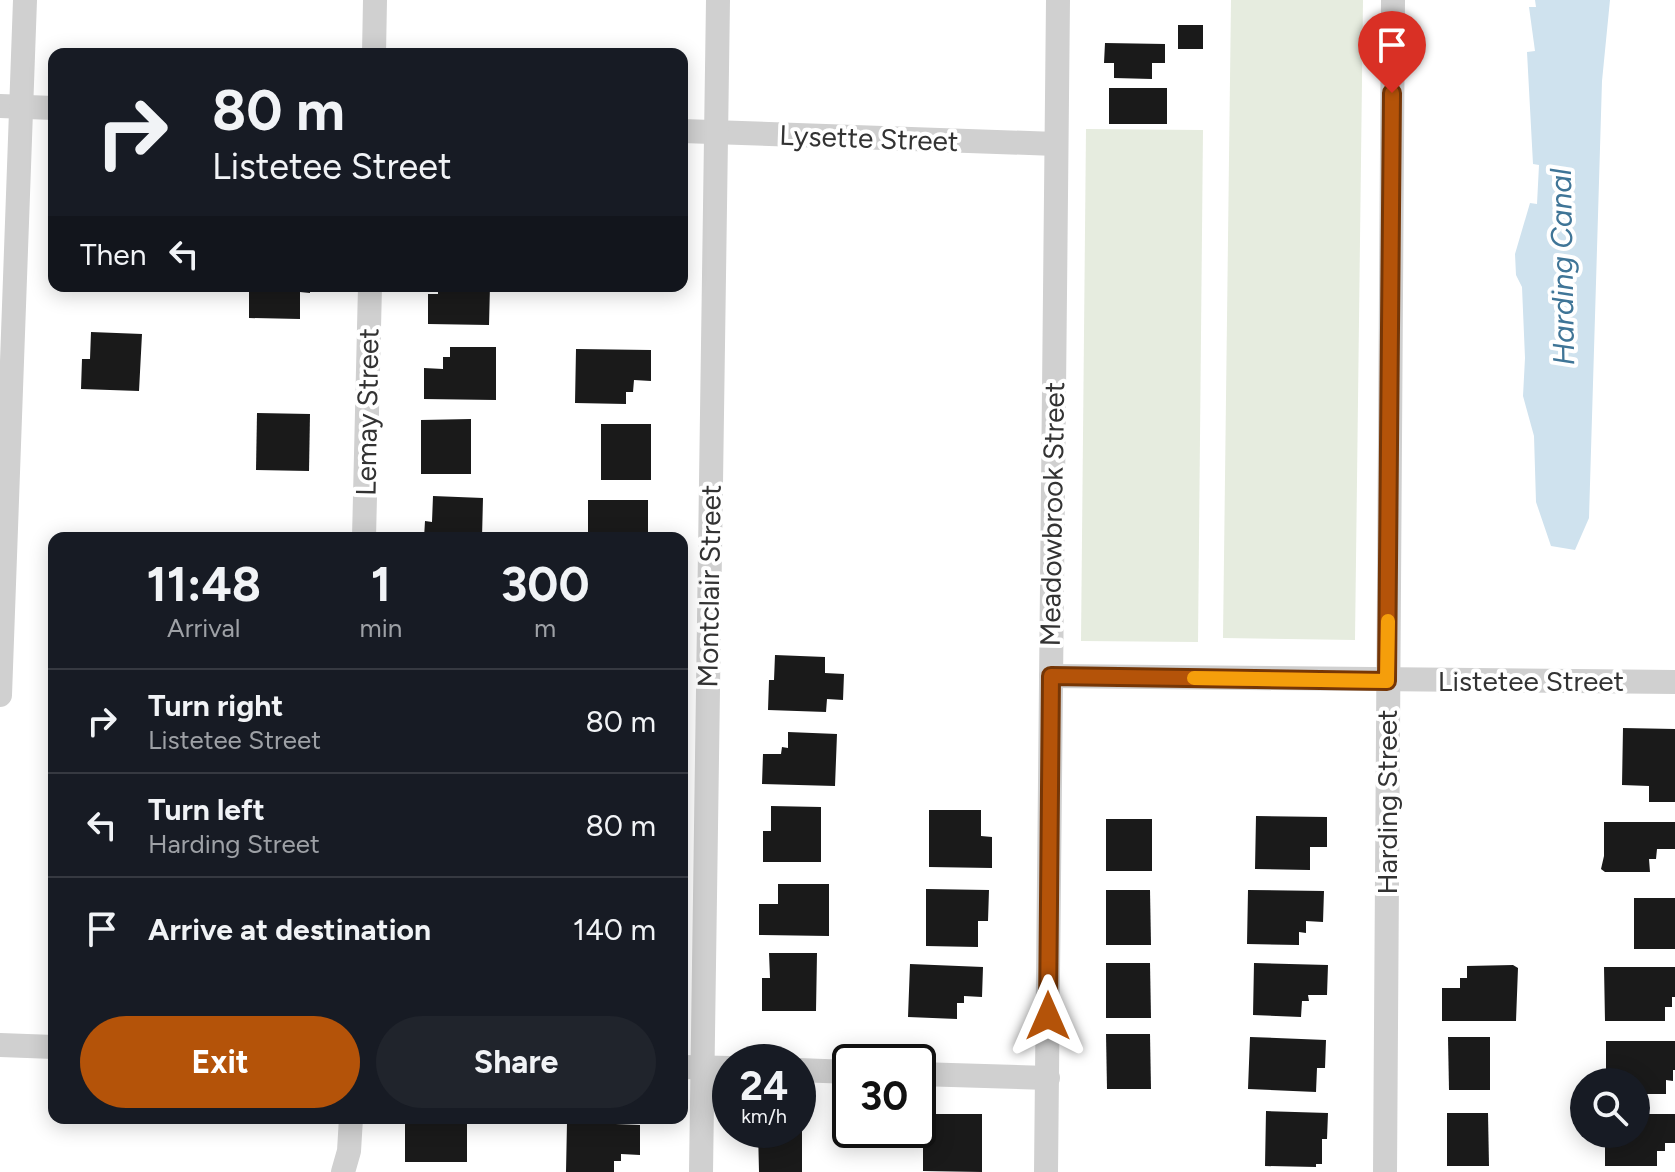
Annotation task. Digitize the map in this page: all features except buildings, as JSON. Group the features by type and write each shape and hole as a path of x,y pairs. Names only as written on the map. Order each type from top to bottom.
{"street":[{"path":"0,695 10,106 25,0"},
{"path":"374,48 375,0"},
{"name":"Montclair Street","path":"701,1172 693,1067 718,0"},
{"name":"Meadowbrook Street","path":"1046,1172 1058,0"},
{"name":"Harding Street","path":"1385,1172 1393,0"},
{"path":"10,106 48,108"},
{"name":"Lysette Street","path":"688,131 1056,144"},
{"name":"Lemay Street","path":"364,532 370,292"},
{"name":"Listetee Street","path":"1051,676 1675,682"},
{"path":"0,1045 48,1047"},
{"path":"936,1075 1048,1078"},
{"path":"346,1161 350,1124"}],"shaded area":[{"path":"1231,0 1363,0 1355,640 1223,638"},
{"path":"1086,129 1203,130 1198,642 1081,641"}],"water":[{"name":"Harding Canal","path":"1535,0 1610,0 1602,81 1589,518 1575,550 1551,546 1536,502 1534,436 1523,396 1522,287 1516,275 1515,254 1530,203 1537,204 1539,165 1533,164 1527,52 1535,51 1529,7 1536,7"}],"slow traffic":[{"path":"1194,678 1387,681 1388,621"}],"route":[{"path":"1048,1016 1051,676 1387,681 1392,93"}]}
